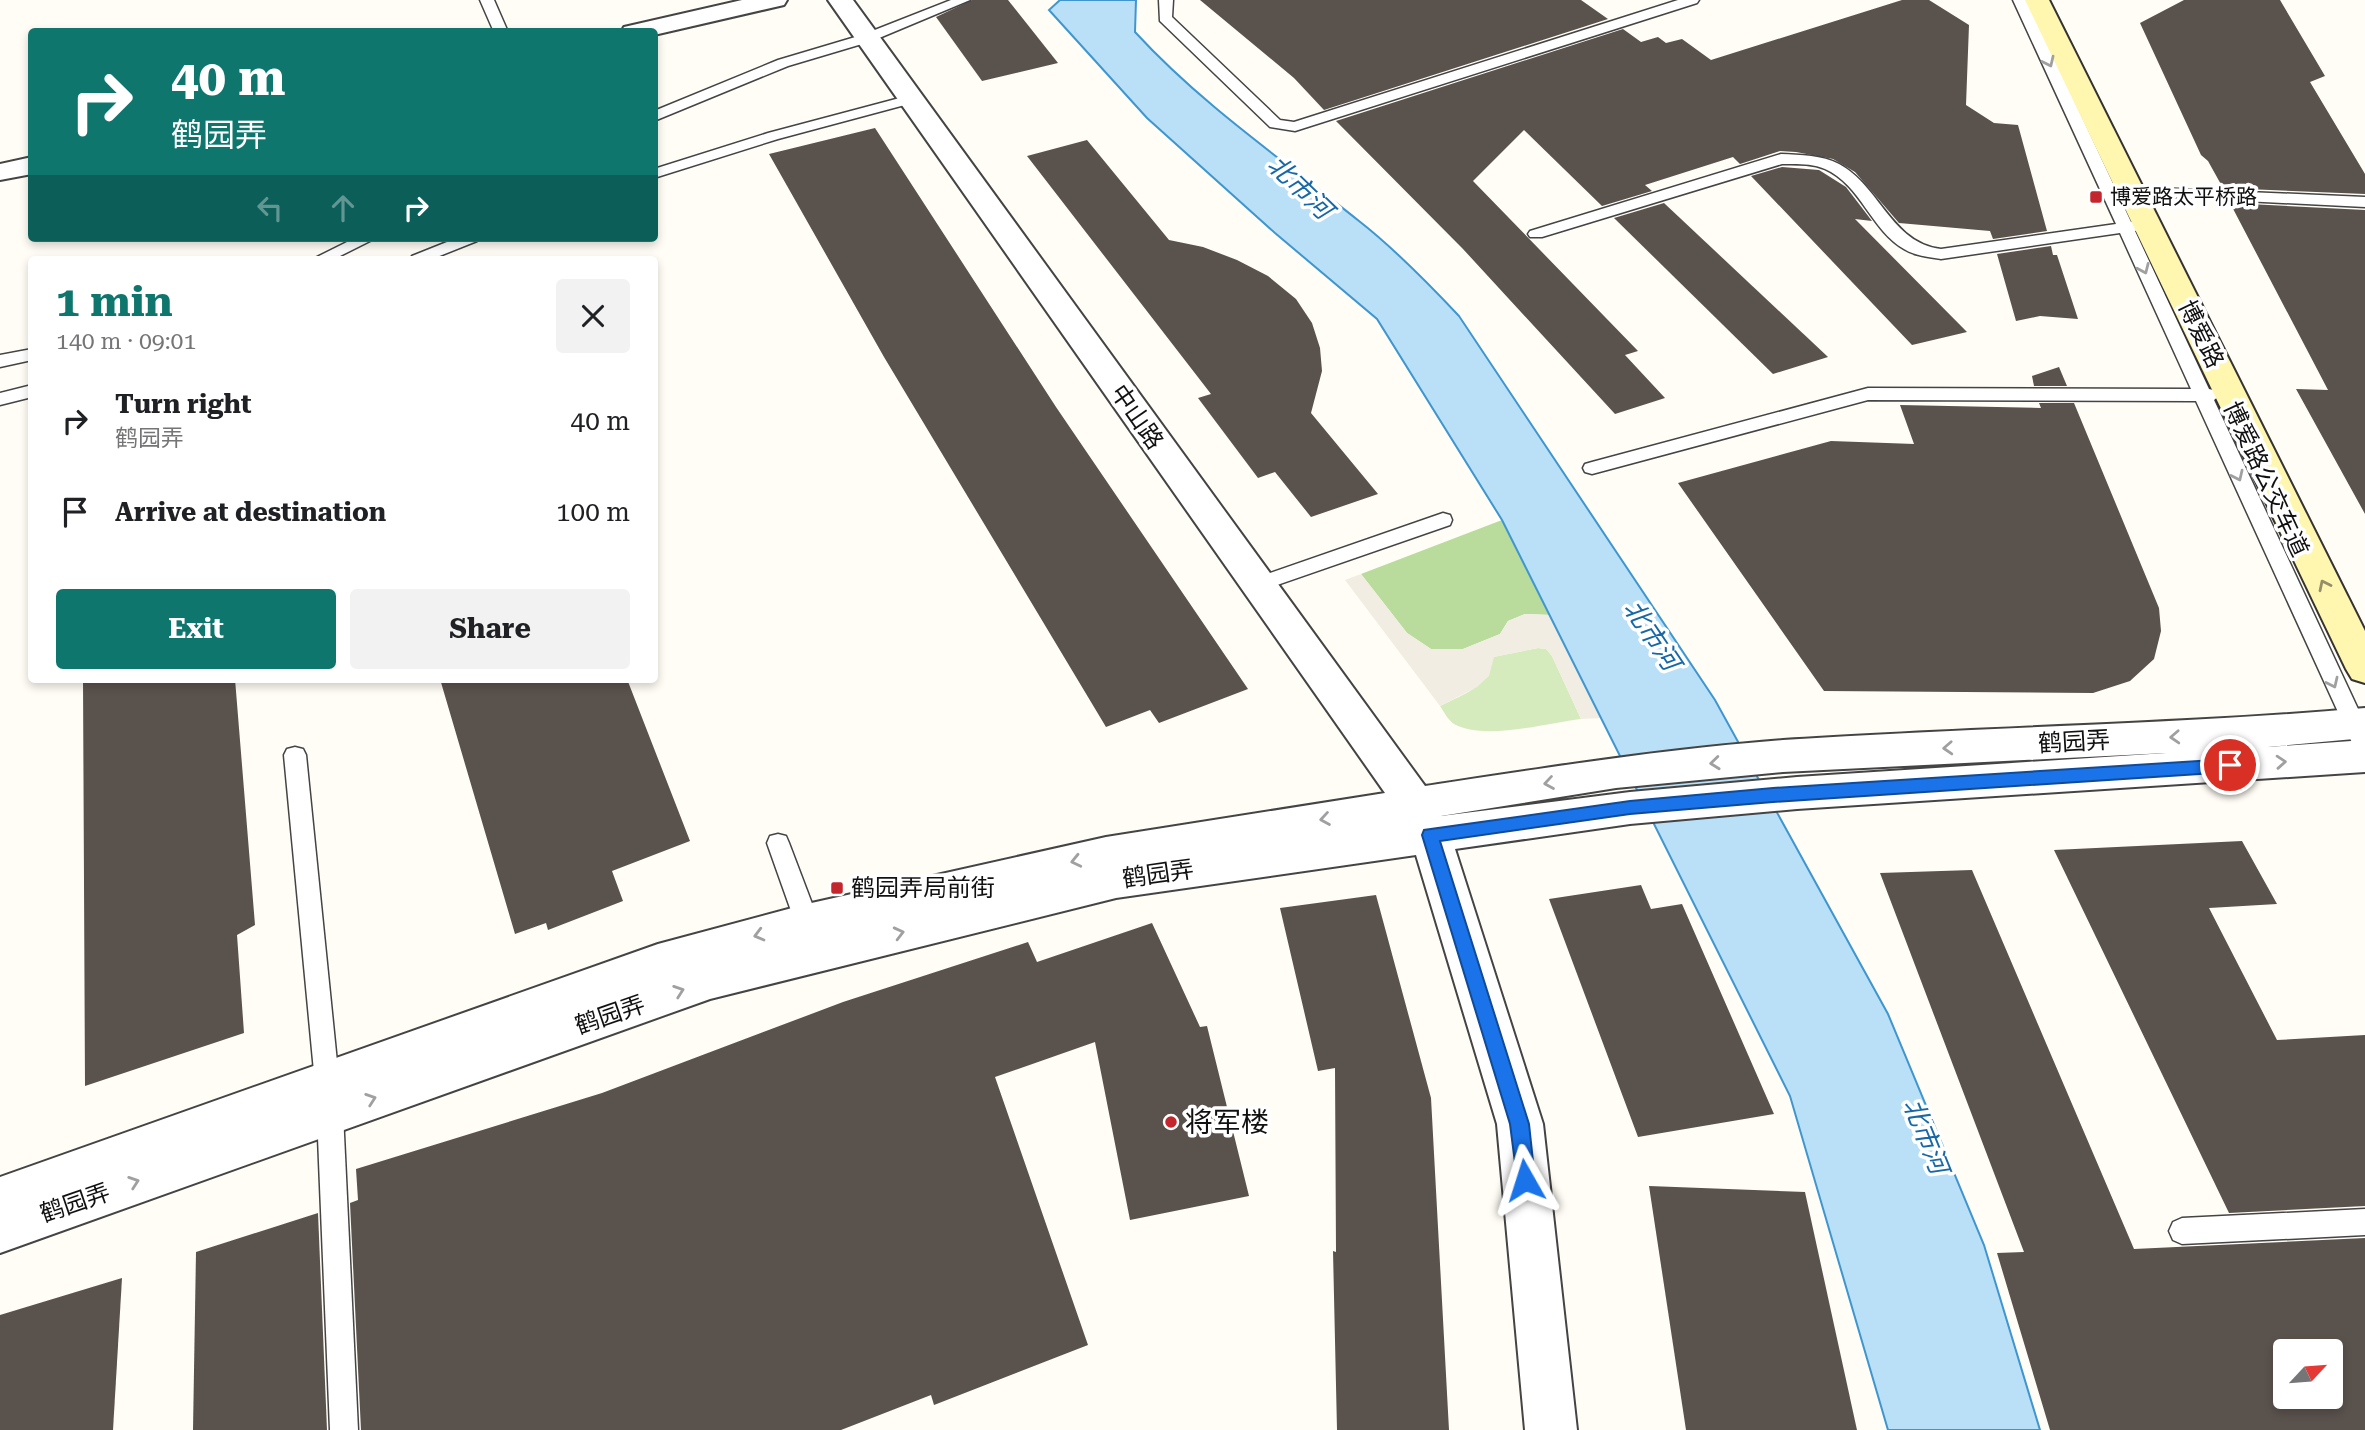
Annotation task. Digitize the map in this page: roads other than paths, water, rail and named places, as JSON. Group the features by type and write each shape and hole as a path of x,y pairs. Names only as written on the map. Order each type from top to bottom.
{"main road":[{"name":"博爱路","path":"2037,0 2131,192 2136,226 2216,395 2365,669"}],"street":[{"path":"652,28 775,0"},
{"name":"中山路","path":"840,0 1423,819 1520,1124 1551,1430"},
{"path":"0,172 28,166"},
{"name":"鹤园弄","path":"0,1200 710,980 1116,880 1423,819 1623,790 1783,756 2227,734 2362,738"},
{"name":"鹤园弄","path":"1623,790 1797,793 2362,738"},
{"name":"鹤园弄","path":"0,1229 329,1098 658,962 807,922 1106,854 1374,812 1423,819"}],"lane":[{"path":"487,0 499,28"},
{"path":"658,115 783,63 867,38 963,0"},
{"path":"1166,0 1165,18 1275,124 1295,127 1692,0"},
{"path":"1536,234 1781,159 1805,158 1832,164 1849,177 1900,239 1915,249 1941,254 2136,226 2020,0"},
{"path":"658,173 773,136 911,99"},
{"path":"2131,192 2365,202"},
{"path":"328,256 359,242"},
{"path":"426,256 461,242"},
{"path":"0,361 28,355"},
{"path":"0,399 28,392"},
{"path":"1592,468 1868,394 2216,395"},
{"name":"博爱路公交车道","path":"2216,395 2362,738"},
{"path":"1257,585 1443,520"},
{"path":"295,755 329,1098 344,1430"},
{"path":"778,843 807,922"},
{"path":"2182,1231 2365,1222"}],"water":[{"name":"北市河","path":"1060,0 1136,0 1135,32 1161,59 1215,108 1385,243 1459,316 1715,700 1888,1014 1984,1245 2040,1430 1888,1430 1790,1096 1502,520 1377,319 1275,233 1147,118 1049,10"}],"place":[{"name":"博爱路太平桥路","path":"2096,197"},
{"name":"鹤园弄局前街","path":"837,888"},
{"name":"将军楼","path":"1171,1122"}]}
